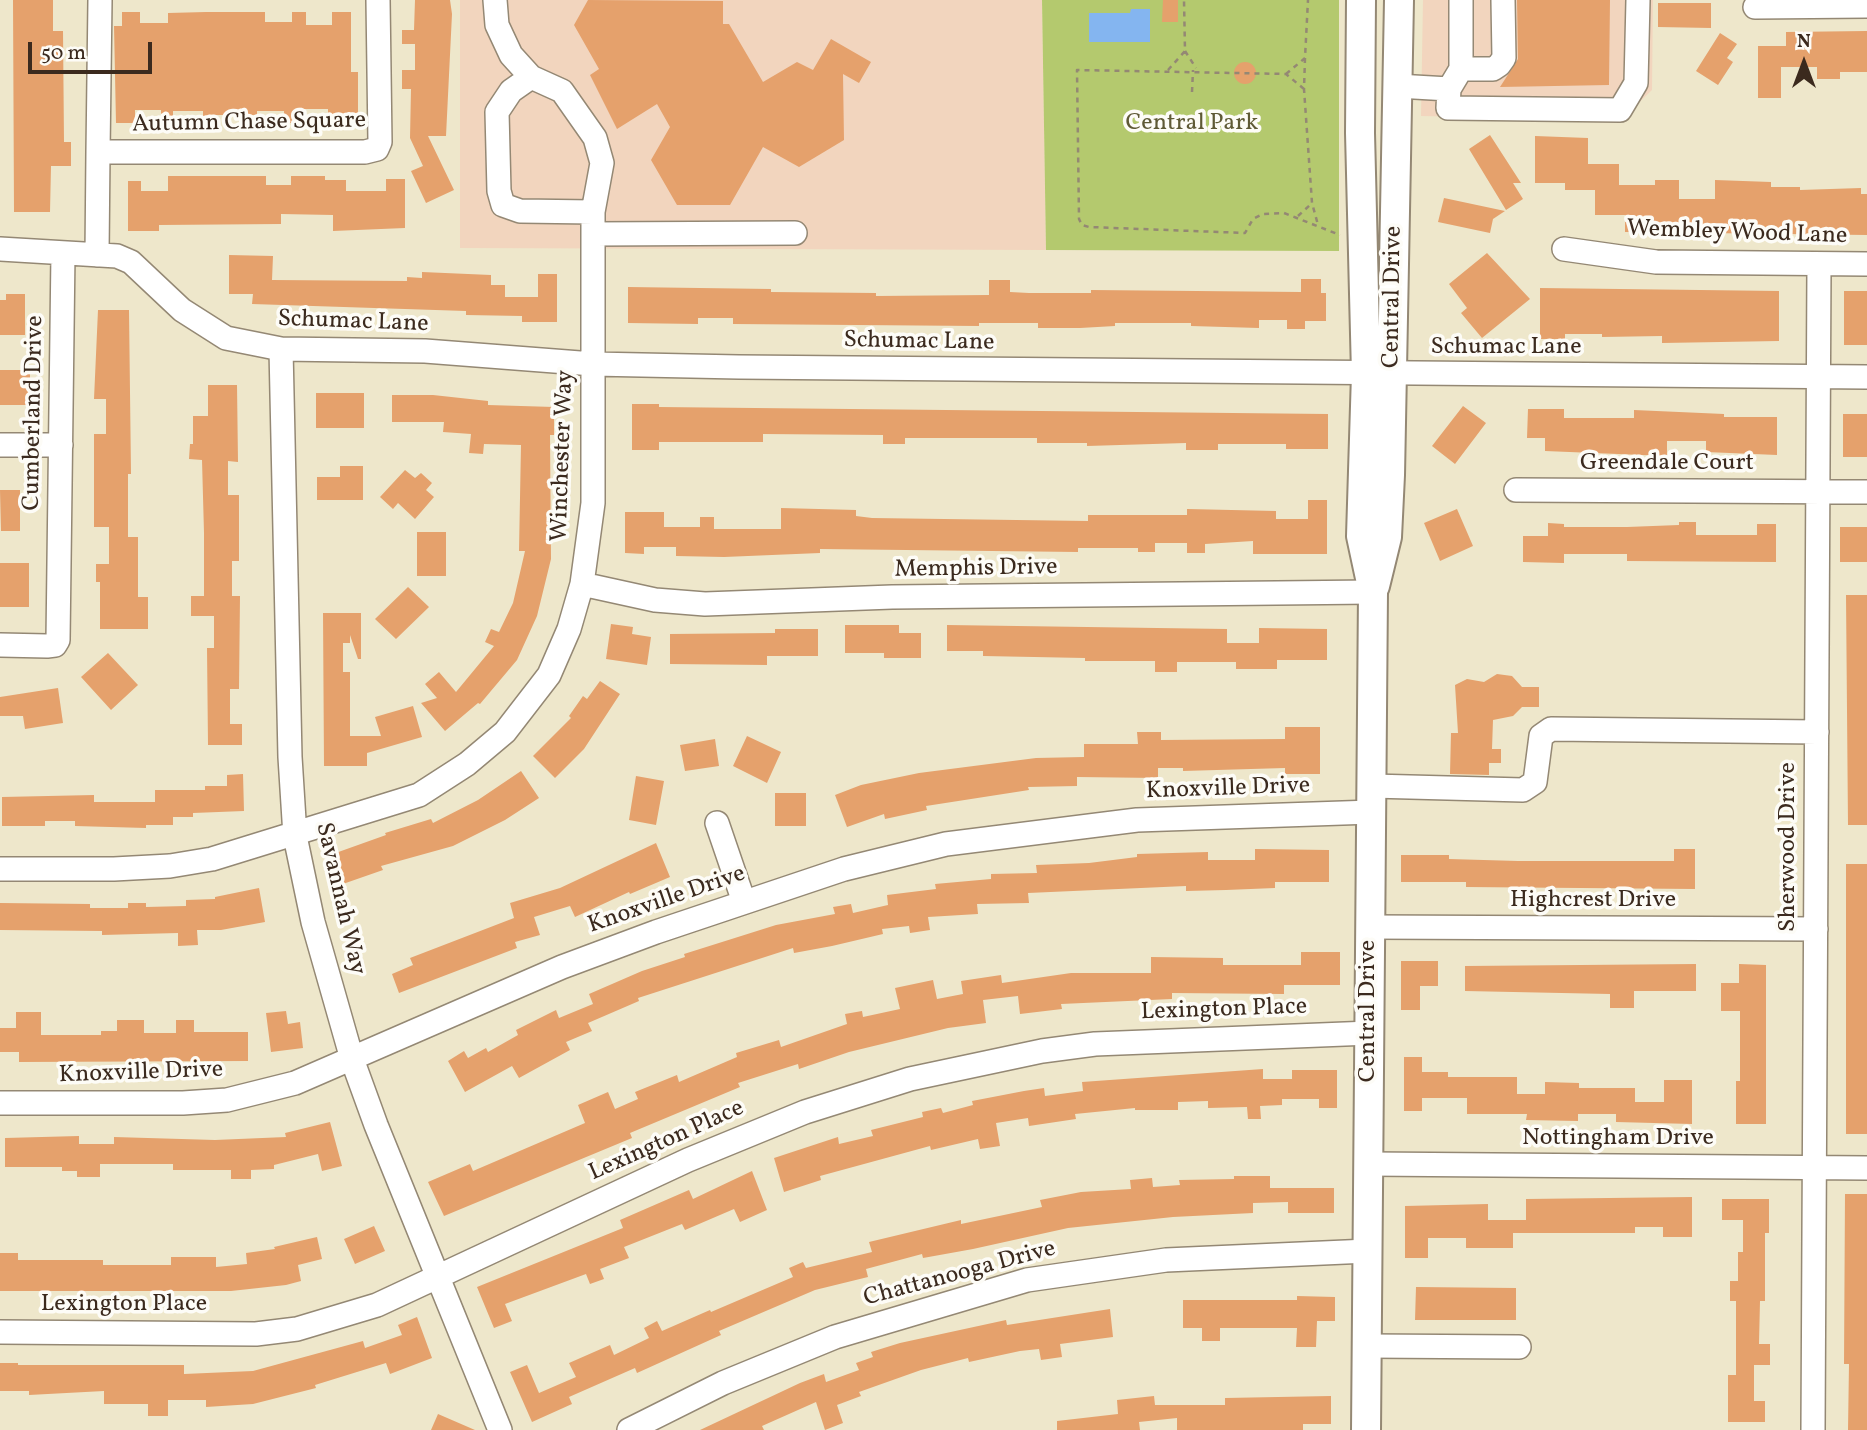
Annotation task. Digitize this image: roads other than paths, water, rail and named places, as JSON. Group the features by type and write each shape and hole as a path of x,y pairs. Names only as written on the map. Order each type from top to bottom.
{"main road":[{"name":"Central Drive","path":"1361,0 1360,133 1380,374 1387,537 1373,592 1366,1430"},
{"name":"Central Drive","path":"1380,374 1397,86 1399,0"}],"street":[{"name":"Autumn Chase Square","path":"97,255 100,0"},
{"name":"Autumn Chase Square","path":"98,152 365,152 377,149 380,142 378,0"},
{"path":"495,0 497,25 511,55 531,77 511,91 497,112 499,191 503,205 593,234 795,233"},
{"path":"1461,0 1461,69 1449,89 1448,108 1620,110 1636,83 1638,0"},
{"path":"1461,69 1493,69 1504,58 1503,0"},
{"path":"1755,7 1867,6"},
{"name":"Winchester Way","path":"0,869 170,866 212,859 295,836 419,795 467,764 505,733 549,675 569,629 582,583 593,503 593,234 602,163 595,138 562,92 531,77"},
{"path":"1397,86 1449,89"},
{"name":"Schumac Lane","path":"0,249 117,256 131,262 182,310 226,338 249,345 281,349 425,351 593,364 1867,377"},
{"name":"Wembley Wood Lane","path":"1564,249 1656,262 1867,264"},
{"name":"Cumberland Drive","path":"0,645 55,645 60,574 63,253"},
{"name":"Sherwood Drive","path":"1812,1430 1819,265"},
{"name":"Savannah Way","path":"281,349 290,757 295,836 313,922 352,1059 500,1430"},
{"path":"0,444 61,445"},
{"name":"Greendale Court","path":"1516,490 1867,492"},
{"name":"Memphis Drive","path":"582,583 655,600 705,604 892,597 1373,592"},
{"name":"Knoxville Drive","path":"0,1102 97,1104 227,1100 295,1083 562,967 844,869 946,844 1063,827 1137,820 1372,799 1523,790 1535,782 1541,736 1551,729 1816,732"},
{"path":"717,823 744,902"},
{"name":"Highcrest Drive","path":"1371,927 1816,929"},
{"name":"Lexington Place","path":"0,1332 256,1334 297,1329 377,1305 688,1160 805,1112 910,1079 1042,1051 1094,1044 1370,1033"},
{"name":"Nottingham Drive","path":"1369,1164 1867,1168"},
{"name":"Chattanooga Drive","path":"629,1430 723,1383 835,1337 1027,1280 1166,1260 1368,1251"},
{"path":"1367,1346 1519,1348"}],"water":[{"path":"1131,9 1150,9 1150,42 1089,42 1089,13 1130,13"}],"park label":[{"name":"Central Park","path":"1192,125"}]}
